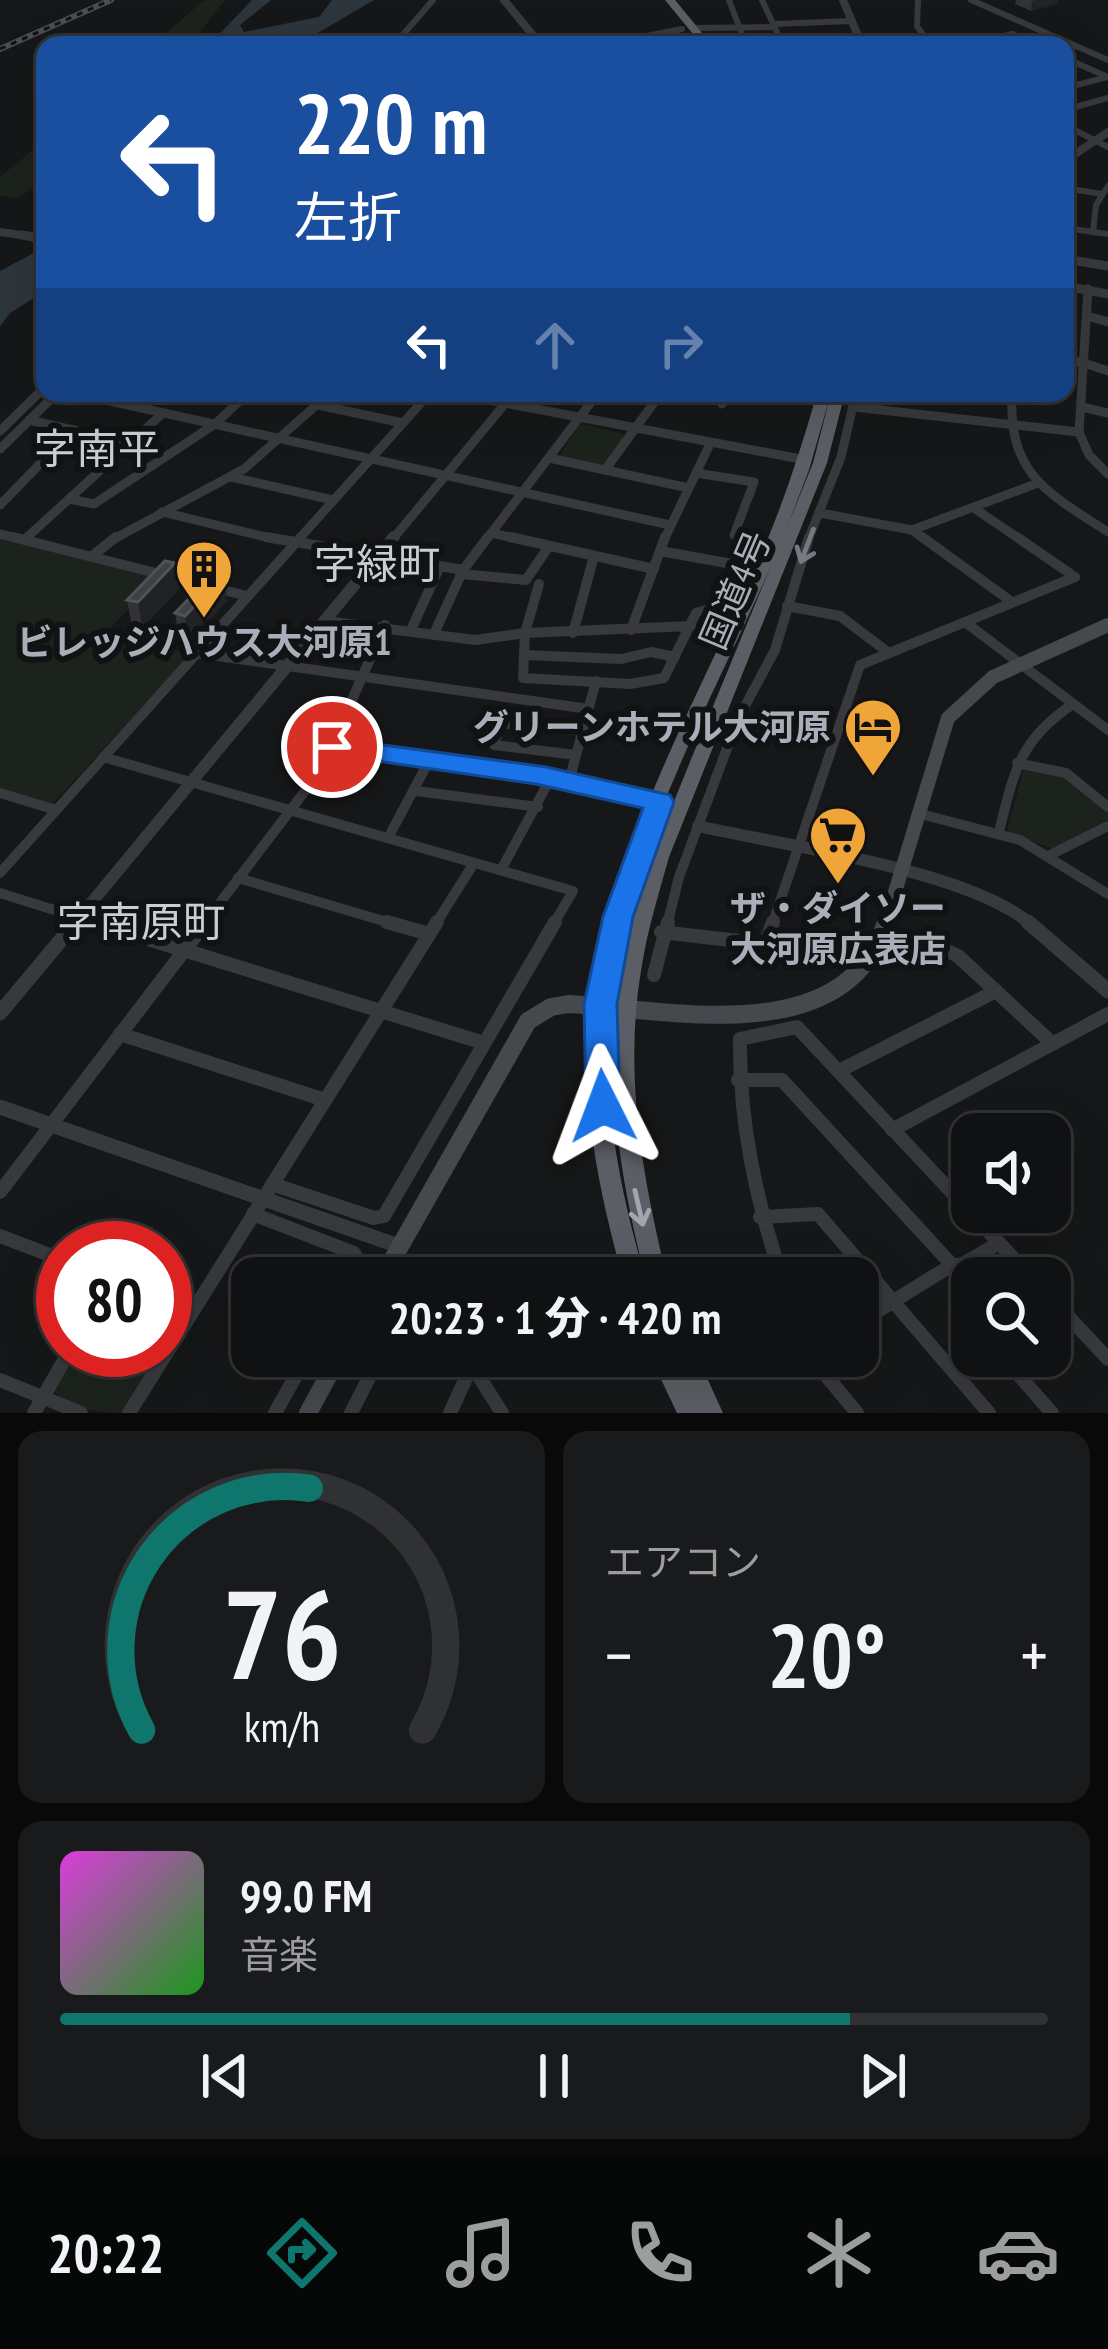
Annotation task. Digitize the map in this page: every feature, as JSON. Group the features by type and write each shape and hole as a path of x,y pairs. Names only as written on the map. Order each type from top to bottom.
{"highway":[{"path":"659,0 696,36"},
{"path":"670,0 691,36"},
{"name":"国道4号","path":"670,805 742,612 806,460 822,402"},
{"name":"国道4号","path":"670,805 820,463 836,402"},
{"path":"629,1257 610,1186 611,1005 670,805"},
{"path":"611,1005 628,1150 651,1257"},
{"path":"672,1377 689,1413"},
{"path":"695,1377 711,1413"}],"main road":[{"path":"393,1257 528,1021 551,1007 611,1005 744,1017 793,1009 829,994 857,974 883,932 948,718 974,690 1019,662 1108,625"},
{"path":"308,1413 328,1377"}],"street":[{"path":"402,36 433,0"},
{"path":"504,0 534,36"},
{"path":"729,0 743,36"},
{"path":"762,0 779,36"},
{"path":"843,0 858,36"},
{"path":"919,0 917,26 924,36"},
{"path":"971,0 1051,36"},
{"path":"642,36 688,29 852,21"},
{"path":"1074,46 1108,60"},
{"path":"1074,63 1108,77"},
{"path":"1074,86 1108,77"},
{"path":"1074,107 1108,98"},
{"path":"1074,130 1108,147"},
{"path":"1074,154 1108,132"},
{"path":"1074,188 1105,190 1096,206 1093,232"},
{"path":"1096,206 1108,207"},
{"path":"1074,229 1108,234"},
{"path":"0,232 36,238"},
{"path":"1074,261 1108,266"},
{"path":"1074,287 1108,294"},
{"path":"1088,289 1079,431 1105,468"},
{"path":"1087,316 1108,322"},
{"path":"1074,362 1104,366"},
{"path":"0,431 36,396"},
{"path":"0,449 48,402"},
{"path":"114,402 670,525"},
{"path":"69,499 94,504 215,424 238,402"},
{"path":"91,557 108,540 231,477 284,440 321,402"},
{"path":"0,872 422,402"},
{"path":"0,1013 6,997 79,918 506,402"},
{"path":"522,402 578,419 806,460"},
{"path":"434,634 462,572 591,402"},
{"path":"605,470 654,402"},
{"path":"654,975 661,932 698,826 737,719 775,650 855,402"},
{"path":"1011,402 1008,425 1014,452 1038,483 1108,532"},
{"path":"318,405 403,423"},
{"path":"854,407 1079,431"},
{"path":"1082,407 1108,413"},
{"path":"24,540 163,413"},
{"path":"29,420 130,443"},
{"path":"0,505 73,430"},
{"path":"631,630 670,525 710,444"},
{"path":"549,458 689,488"},
{"path":"696,472 754,482 734,535 771,544"},
{"path":"231,477 333,500"},
{"path":"912,530 1038,483"},
{"path":"661,932 765,944 860,665 1075,577 974,508"},
{"path":"163,512 294,544 526,580 549,546"},
{"path":"820,513 912,530 1012,602"},
{"path":"491,533 654,569"},
{"path":"0,535 247,596"},
{"path":"661,551 760,569"},
{"path":"573,633 595,556"},
{"path":"411,630 440,566"},
{"path":"539,584 525,633 523,678 630,684 664,678 703,609 742,612"},
{"path":"787,606 840,616 889,653"},
{"path":"325,621 475,640 525,633 691,626"},
{"path":"965,622 1108,730"},
{"path":"0,1192 321,770 385,625"},
{"path":"525,656 621,659 652,652 675,657"},
{"path":"196,653 589,709"},
{"path":"568,784 596,681"},
{"path":"999,832 1029,736 1073,704"},
{"path":"576,754 494,745 502,723 583,731"},
{"path":"332,747 546,776 549,781 670,805"},
{"path":"0,1107 268,1191 374,1218 384,1216 573,891 103,758"},
{"path":"388,838 429,760"},
{"path":"1017,763 1066,773 1108,807"},
{"path":"501,870 549,781"},
{"path":"416,791 538,807"},
{"path":"0,794 56,810"},
{"path":"916,813 999,832 1050,855 1108,894"},
{"path":"698,826 899,870 993,897 1034,925 1108,991"},
{"path":"1050,855 1108,826"},
{"path":"129,1413 474,862"},
{"path":"238,878 429,934"},
{"path":"0,893 484,1043"},
{"path":"883,932 950,951 1053,1044"},
{"path":"839,1071 996,991"},
{"path":"892,1130 1108,1014"},
{"path":"774,1257 760,1217 738,1080 740,1039 797,1027 1012,1257"},
{"path":"120,1034 325,1100"},
{"path":"738,1080 782,1080 951,1264"},
{"path":"268,1191 399,1246"},
{"path":"253,1214 356,1257"},
{"path":"760,1217 818,1214 989,1413"},
{"path":"0,1236 36,1250"},
{"path":"975,1257 999,1244"},
{"path":"879,1310 951,1266"},
{"path":"1071,1319 1108,1359"},
{"path":"38,1405 54,1377"},
{"path":"275,1413 295,1377"},
{"path":"351,1413 369,1377"},
{"path":"450,1413 463,1377"},
{"path":"480,1377 502,1413"},
{"path":"827,1377 857,1413"},
{"path":"1020,1377 1052,1413"},
{"path":"0,1381 38,1405 81,1413"}],"shaded area":[{"path":"204,0 225,0 197,36 163,36"},
{"path":"252,0 271,0 240,25 244,32 319,17 332,0 374,0 312,36 218,36"},
{"path":"36,147 36,184 19,198 0,196 0,177"},
{"path":"36,252 36,297 10,313 0,326 0,271"},
{"path":"579,425 628,435 606,465 559,457"},
{"path":"0,538 160,577 106,632 191,654 52,804 0,789"},
{"path":"1024,768 1063,776 1108,810 1108,820 1054,849 1012,834 1007,830"},
{"path":"59,1377 147,1377 124,1413 85,1408 52,1389"}],"building":[{"path":"165,561 175,563 138,602 127,600"},
{"path":"214,573 224,575 185,616 175,613"}],"railway":[{"path":"0,49 111,0"}],"place":[{"name":"ビレッジハウス大河原1","path":"204,620"},
{"name":"グリーンホテル大河原","path":"873,778"},
{"name":"ザ・ダイソー 大河原広表店","path":"838,886"}],"district":[{"name":"字南平","path":"97,449"},
{"name":"字緑町","path":"377,564"},
{"name":"字南原町","path":"141,922"}],"route":[{"path":"332,747 546,776 549,781 660,802 618,917 600,1004 603,1106"}]}
